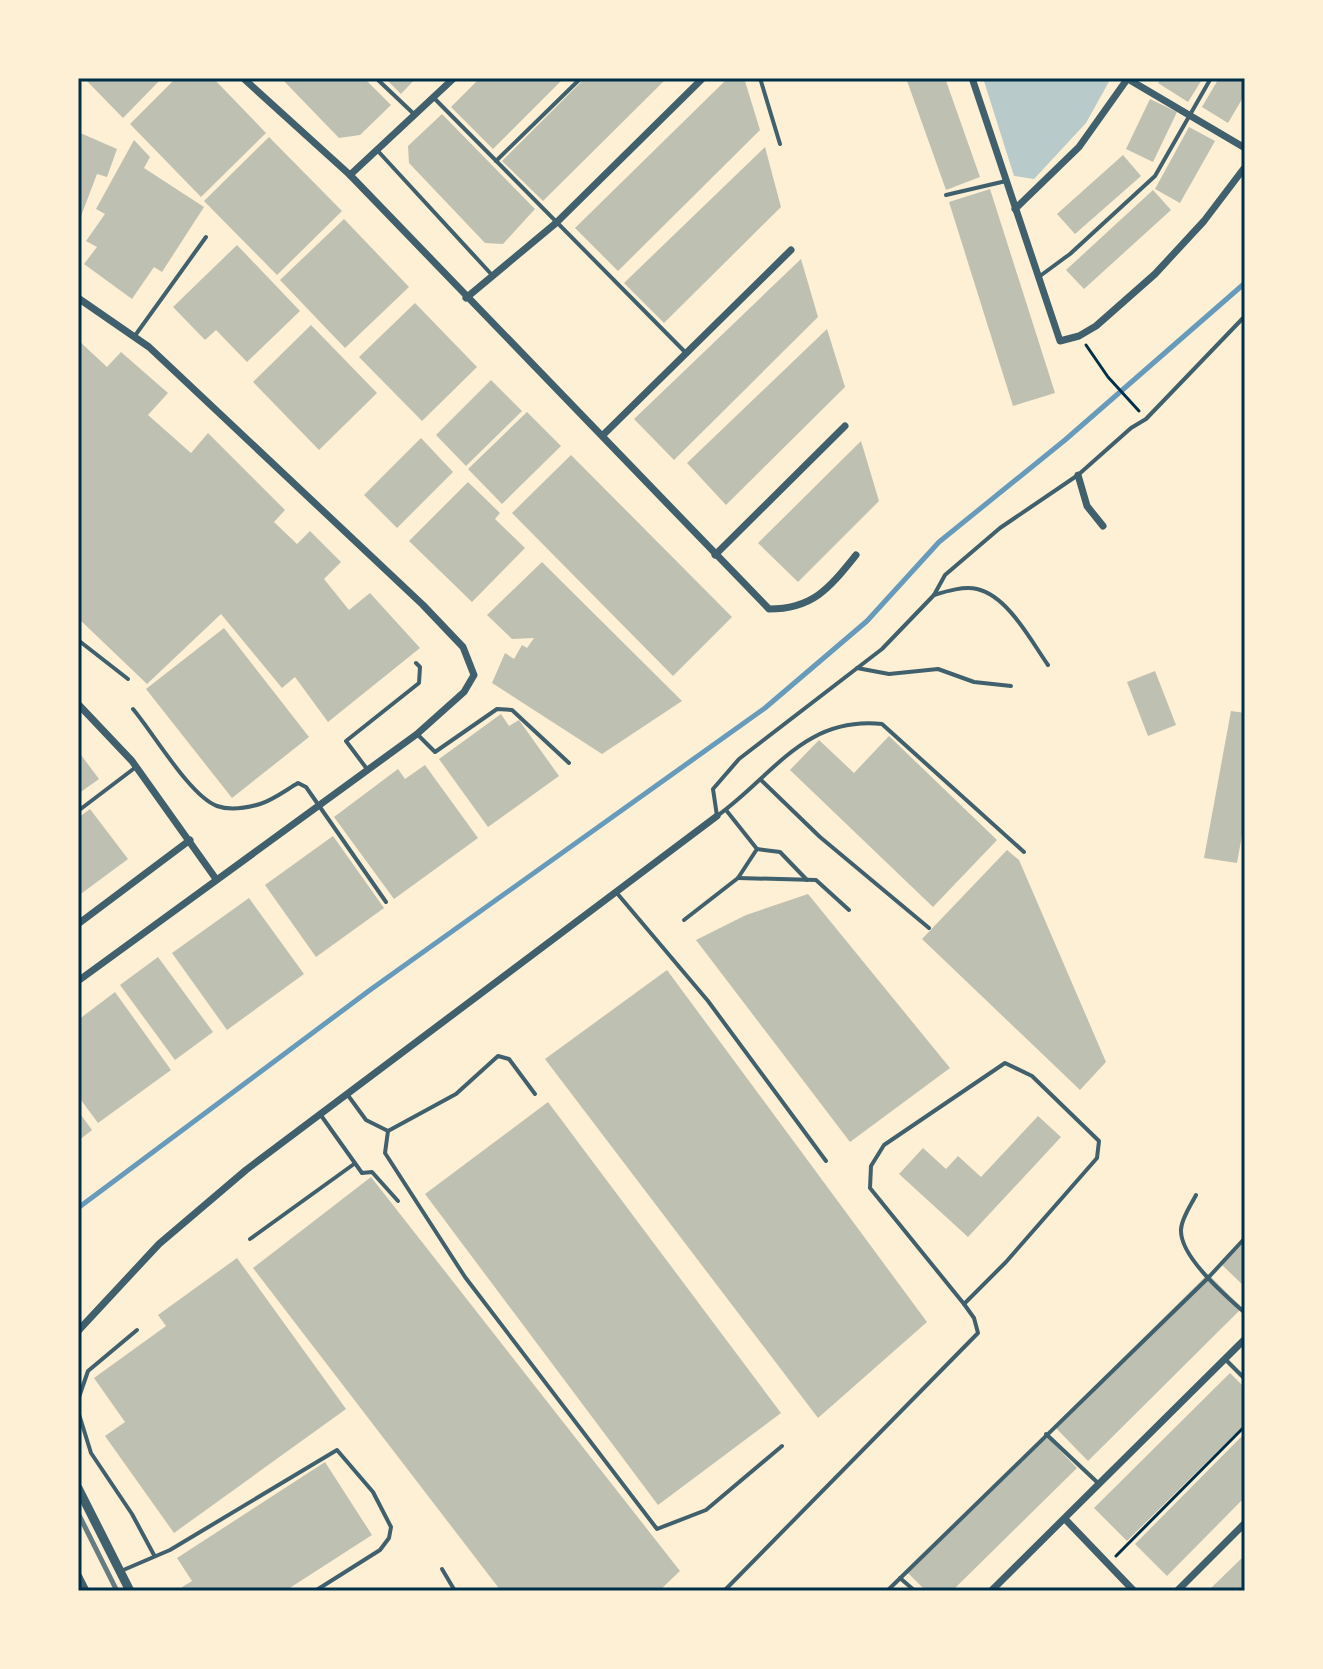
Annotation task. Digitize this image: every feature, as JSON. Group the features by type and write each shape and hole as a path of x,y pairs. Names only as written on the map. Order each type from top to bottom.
{"street":[{"path":"243,78 350,175 769,609 798,605 826,592 856,555"},
{"path":"350,175 454,78"},
{"path":"466,298 556,223 703,78"},
{"path":"972,78 1060,341 1079,336 1096,326 1155,274 1204,221 1245,167"},
{"path":"1015,209 1079,147 1128,78 1245,148"},
{"path":"603,435 791,250"},
{"path":"78,298 149,347 412,594 463,647 474,675 464,692 417,734 78,981"},
{"path":"715,555 845,426"},
{"path":"1078,475 1087,506 1103,526"},
{"path":"78,704 136,767 216,879"},
{"path":"78,1331 159,1244 246,1170 717,816"},
{"path":"78,924 190,840"},
{"path":"991,1591 1245,1339"},
{"path":"78,1488 130,1591"},
{"path":"1065,1519 1134,1591"},
{"path":"1177,1591 1245,1523"},
{"path":"78,1577 85,1591"}],"lane":[{"path":"376,78 415,115"},
{"path":"496,161 581,78"},
{"path":"760,78 780,144"},
{"path":"1038,277 1070,254 1155,176 1211,78"},
{"path":"433,97 686,353"},
{"path":"377,150 492,275"},
{"path":"946,195 1006,181"},
{"path":"134,337 206,237"},
{"path":"1024,852 882,724 864,722 823,730 790,752 717,816 713,789 739,759 882,649 934,595 945,575 1000,528 1078,475 1131,428 1146,419 1245,316"},
{"path":"934,595 950,590 978,589 1008,607 1048,665"},
{"path":"78,640 128,679"},
{"path":"367,769 346,741 419,683 420,667 416,663"},
{"path":"857,668 889,674 938,669 974,682 1011,686"},
{"path":"417,734 435,752 497,709 505,708 512,710 569,763"},
{"path":"133,709 194,791 216,806 234,810 262,804 298,783 306,787 386,902"},
{"path":"78,811 136,767"},
{"path":"761,780 820,837 929,928"},
{"path":"726,810 757,849 780,852 807,880"},
{"path":"684,920 738,878 757,849"},
{"path":"738,878 816,880 849,910"},
{"path":"616,892 708,1001 826,1161"},
{"path":"388,1131 456,1094 498,1056 509,1059 535,1094"},
{"path":"724,1591 978,1333 974,1318 964,1304 870,1188 871,1166 884,1145 1005,1063 1032,1076 1099,1141 1097,1158 1006,1262 964,1304"},
{"path":"347,1094 366,1120 388,1131"},
{"path":"320,1114 362,1173 372,1172 398,1201"},
{"path":"388,1131 385,1153 465,1277 657,1529 706,1510 782,1446"},
{"path":"250,1239 354,1164"},
{"path":"1196,1195 1180,1226 1182,1239 1207,1279 1245,1313"},
{"path":"887,1591 1207,1279 1245,1238"},
{"path":"78,1400 88,1371 137,1330"},
{"path":"1225,1359 1245,1379"},
{"path":"78,1411 91,1453 132,1514 154,1555"},
{"path":"1046,1434 1098,1483"},
{"path":"120,1572 170,1550 337,1450 373,1492 391,1527 389,1538 380,1550 315,1591"},
{"path":"442,1569 455,1591"},
{"path":"900,1578 915,1591"}],"path":[{"path":"1079,336 1108,377 1146,419"},
{"path":"1108,1564 1245,1426"}],"shaded area":[{"path":"983,78 1111,78 1086,123 1034,179 1014,176"}],"building":[{"path":"84,78 162,78 123,118"},
{"path":"176,78 213,78 266,133 201,197 130,124"},
{"path":"281,78 364,78 391,105 360,135 339,138"},
{"path":"385,78 416,78 401,94"},
{"path":"480,78 564,78 493,149 451,107"},
{"path":"585,78 667,78 543,201 502,161"},
{"path":"728,78 744,78 760,130 618,271 575,228"},
{"path":"906,78 945,78 980,177 946,190"},
{"path":"1162,78 1203,78 1188,102 1158,83"},
{"path":"1219,78 1245,78 1245,94 1228,123 1202,107"},
{"path":"1150,99 1177,112 1153,162 1126,149"},
{"path":"442,114 535,209 503,244 485,243 409,163 408,146"},
{"path":"1189,127 1215,141 1180,203 1155,189"},
{"path":"78,132 117,149 107,177 97,174 78,224"},
{"path":"269,137 342,211 277,275 204,201"},
{"path":"134,140 150,157 144,168 204,207 162,272 154,267 132,299 84,264 97,247 86,241 105,214 96,209"},
{"path":"765,147 781,207 664,323 624,283"},
{"path":"1123,155 1141,176 1075,234 1057,214"},
{"path":"990,189 1055,393 1013,406 949,202"},
{"path":"1153,190 1171,210 1084,289 1066,270"},
{"path":"344,219 409,287 345,348 280,280"},
{"path":"237,245 300,311 247,362 216,330 205,340 173,307"},
{"path":"801,259 818,317 674,460 634,419"},
{"path":"415,303 477,367 422,421 359,357"},
{"path":"311,325 377,393 319,450 253,382"},
{"path":"827,329 845,387 726,505 687,463"},
{"path":"78,340 107,367 121,352 168,393 148,415 191,453 208,433 285,510 274,522 297,544 310,531 341,562 324,579 349,610 370,593 420,648 328,722 295,677 282,688 221,614 147,684 78,618"},
{"path":"491,380 522,411 466,466 436,435"},
{"path":"527,412 561,446 502,504 468,469"},
{"path":"421,438 453,472 397,528 364,495"},
{"path":"861,441 879,501 798,582 758,543"},
{"path":"571,455 732,617 673,676 512,513"},
{"path":"468,482 500,513 495,519 525,548 472,602 409,541"},
{"path":"542,562 682,701 602,754 492,683 505,653 514,659 522,645 527,648 534,638 512,639 487,615"},
{"path":"224,628 309,737 232,798 146,689"},
{"path":"1155,671 1176,725 1148,736 1127,682"},
{"path":"1231,711 1245,713 1245,818 1237,863 1204,858"},
{"path":"501,714 509,726 519,720 559,776 488,827 439,759"},
{"path":"889,736 997,840 933,907 790,770 819,740 854,773"},
{"path":"78,751 99,779 78,794"},
{"path":"425,765 478,838 394,899 334,817 398,769 405,779"},
{"path":"90,809 128,859 78,896 78,818"},
{"path":"333,836 384,908 316,957 265,885"},
{"path":"1007,850 1019,860 1106,1062 1080,1090 922,939"},
{"path":"808,894 950,1068 850,1142 696,940 746,915"},
{"path":"249,898 304,974 227,1030 172,953"},
{"path":"158,957 213,1032 175,1060 120,985"},
{"path":"667,970 927,1322 818,1418 545,1059"},
{"path":"115,992 171,1070 98,1123 78,1096 78,1020"},
{"path":"548,1102 781,1413 658,1505 425,1194"},
{"path":"78,1111 92,1130 78,1141"},
{"path":"1038,1116 1061,1137 968,1237 899,1174 923,1148 946,1169 958,1156 981,1177"},
{"path":"371,1177 680,1571 659,1591 501,1591 253,1268"},
{"path":"1245,1241 1245,1287 1222,1265"},
{"path":"237,1258 346,1409 174,1533 105,1436 125,1422 94,1378 166,1326 158,1315"},
{"path":"1208,1274 1242,1308 1088,1461 1054,1426"},
{"path":"1230,1373 1245,1388 1245,1424 1127,1541 1094,1508"},
{"path":"1245,1433 1245,1497 1167,1576 1135,1544"},
{"path":"1047,1437 1077,1468 952,1591 926,1591 908,1573"},
{"path":"325,1462 372,1535 285,1591 185,1591 182,1587 192,1581 177,1558"},
{"path":"1245,1555 1245,1591 1208,1591"}],"waterway":[{"path":"78,1208 370,990 765,708 867,621 939,542 1065,440 1245,283"}],"railway":[{"path":"78,1513 117,1591"}]}
